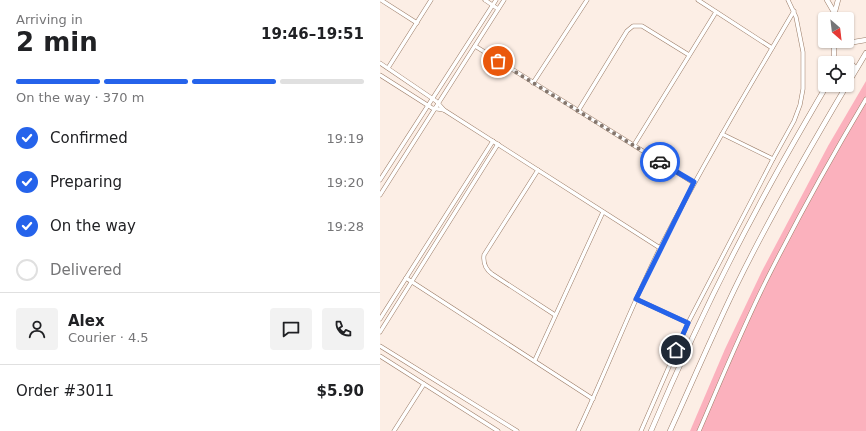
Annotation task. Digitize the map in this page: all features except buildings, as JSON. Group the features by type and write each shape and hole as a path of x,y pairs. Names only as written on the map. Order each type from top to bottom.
{"street":[{"path":"381,0 417,23"},
{"path":"388,68 431,0"},
{"path":"485,0 498,9"},
{"path":"380,180 496,0"},
{"path":"380,195 504,0"},
{"path":"533,83 587,0"},
{"path":"698,0 772,48"},
{"path":"641,431 688,323 794,121 800,105 803,90 803,52 794,11 788,0"},
{"path":"828,0 834,12"},
{"path":"834,12 838,0"},
{"path":"578,431 660,248 694,182 794,11"},
{"path":"634,145 716,12"},
{"path":"578,111 627,31 633,26 642,26 689,55"},
{"path":"854,42 866,40"},
{"path":"474,46 694,182"},
{"path":"854,73 866,53"},
{"path":"380,63 432,98 444,110 660,248"},
{"path":"380,75 428,106 435,109 444,110"},
{"path":"651,431 726,268 756,209 823,92"},
{"path":"670,431 739,280 803,159 843,92"},
{"path":"699,431 769,274 801,213 866,99"},
{"path":"722,134 773,159"},
{"path":"380,319 492,141"},
{"path":"380,332 498,144"},
{"path":"538,170 484,255 484,264 492,274 555,315"},
{"path":"535,360 604,212"},
{"path":"406,278 535,360 593,399"},
{"path":"636,299 688,323"},
{"path":"380,346 517,431"},
{"path":"380,356 498,431"},
{"path":"394,431 424,384"},
{"path":"445,397 450,390"}],"shaded area":[{"path":"866,81 866,431 690,431 725,349 762,271 828,146"}],"way so far":[{"path":"498,61 660,162"}],"route":[{"path":"660,162 694,182 636,299 688,323 676,350"}]}
